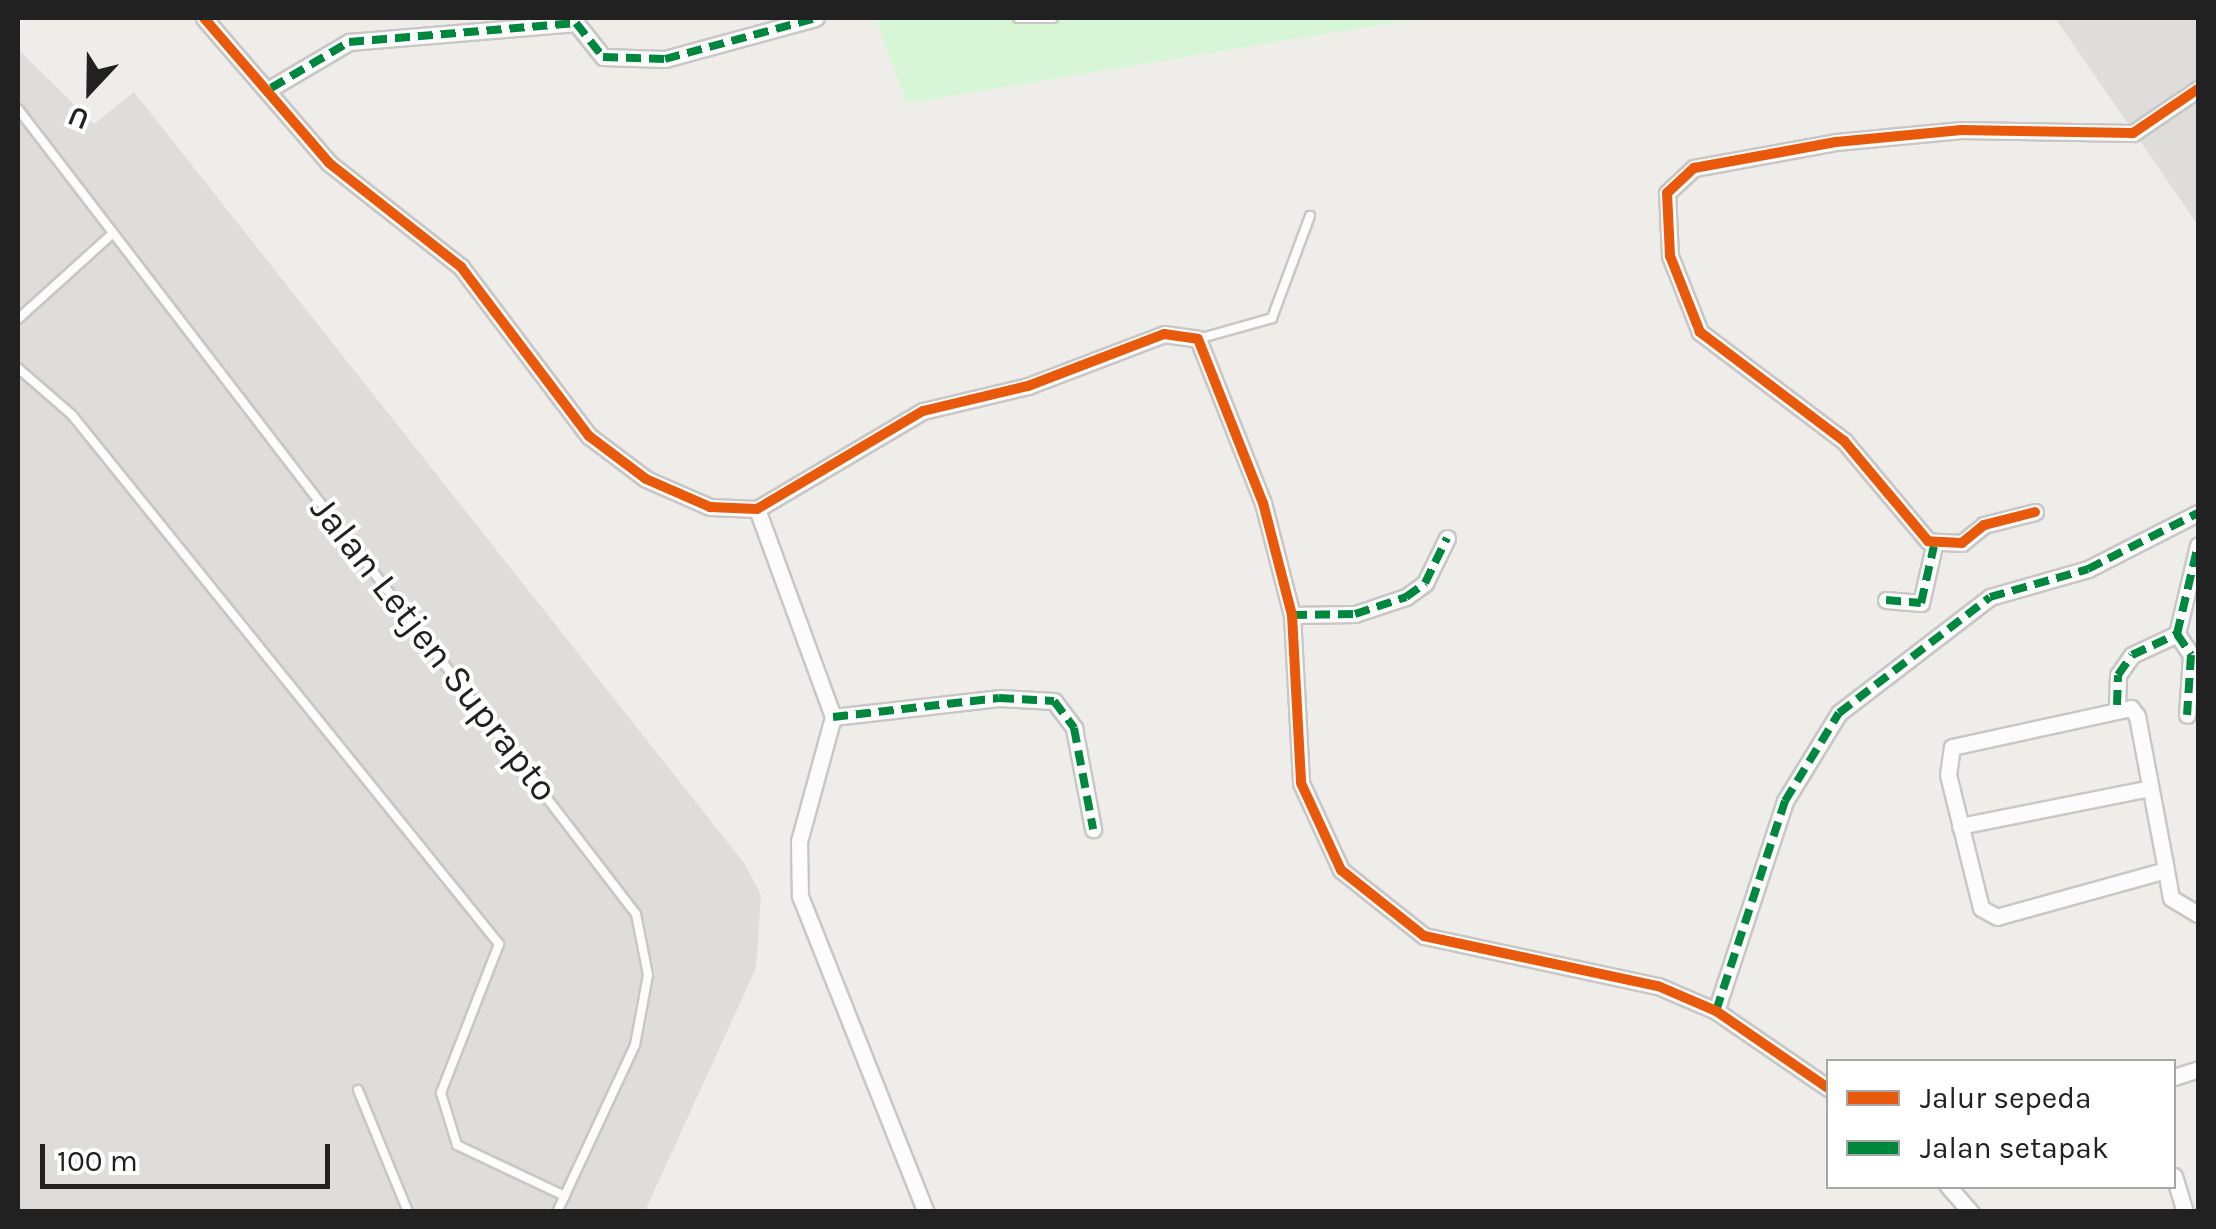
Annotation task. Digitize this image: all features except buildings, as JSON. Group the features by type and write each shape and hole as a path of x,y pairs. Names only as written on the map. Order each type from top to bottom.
{"street":[{"path":"204,18 270,88 329,163 461,267 614,458 710,507 756,509 923,412 1028,386 1164,334 1198,340 1263,504 1292,615 1310,817 1374,903 1448,946 1612,975 1716,1011 1826,1087"},
{"path":"270,88 349,42 576,23 604,56 664,59 816,18"},
{"path":"1934,546 1844,442 1700,332 1670,256 1667,193 1694,168 1836,142 1961,130 2133,134 2198,89"},
{"path":"756,509 833,717 796,876 926,1212"},
{"path":"1934,546 2035,512"},
{"path":"1716,1011 1786,802 1838,713 1990,598 2088,569 2198,513"},
{"path":"1292,615 1355,614 1406,597 1425,582 1447,538"},
{"path":"2187,715 2191,655 2176,634 2198,545"},
{"path":"1886,600 1921,603 1934,546"},
{"path":"2117,705 2118,675 2132,655 2176,634"},
{"path":"833,717 999,698 1054,701 1074,728 1093,829"},
{"path":"2166,870 1998,917 1981,908 1948,775 1952,747 2117,705 2136,716 2172,898 2198,914"},
{"path":"1960,826 2150,788"},
{"path":"2176,1183 2185,1212"},
{"path":"1951,1189 1971,1212"}],"lane":[{"path":"1018,18 1053,18"},
{"name":"Jalan Letjen Suprapto","path":"18,110 636,914 646,1002 558,1212"},
{"path":"1198,340 1272,318 1310,216"},
{"path":"18,319 112,235"},
{"path":"18,368 72,415 500,944 441,1093 457,1145 565,1196"},
{"path":"358,1090 408,1212"}],"shaded area":[{"path":"2055,18 2198,18 2198,225"},
{"path":"18,49 94,124 134,92 744,863 761,895 756,968 645,1211 18,1211"}],"green space":[{"path":"875,18 1422,18 907,103"}],"marked path":[{"path":"271,88 349,42 576,23 603,57 665,59 816,18"},
{"path":"1716,1011 1785,801 1839,713 1990,597 2088,569 2198,513"},
{"path":"1292,615 1355,614 1406,597 1425,583 1447,538"},
{"path":"2177,634 2198,545"},
{"path":"1886,600 1921,603 1934,546"},
{"path":"2177,634 2191,655 2187,715"},
{"path":"2117,705 2118,675 2132,655 2177,634"},
{"path":"833,717 999,698 1054,701 1074,728 1093,829"}],"cycle path":[{"path":"204,18 329,163 461,267 589,436 646,479 710,507 757,509 923,411 1028,386 1164,334 1198,339 1263,503 1292,615 1301,783 1341,870 1424,936 1658,986 1716,1011 1826,1087"},
{"path":"2035,512 1984,525 1962,543 1928,541 1844,441 1700,332 1670,256 1667,193 1694,168 1836,142 1961,130 2133,133 2198,89"}]}
